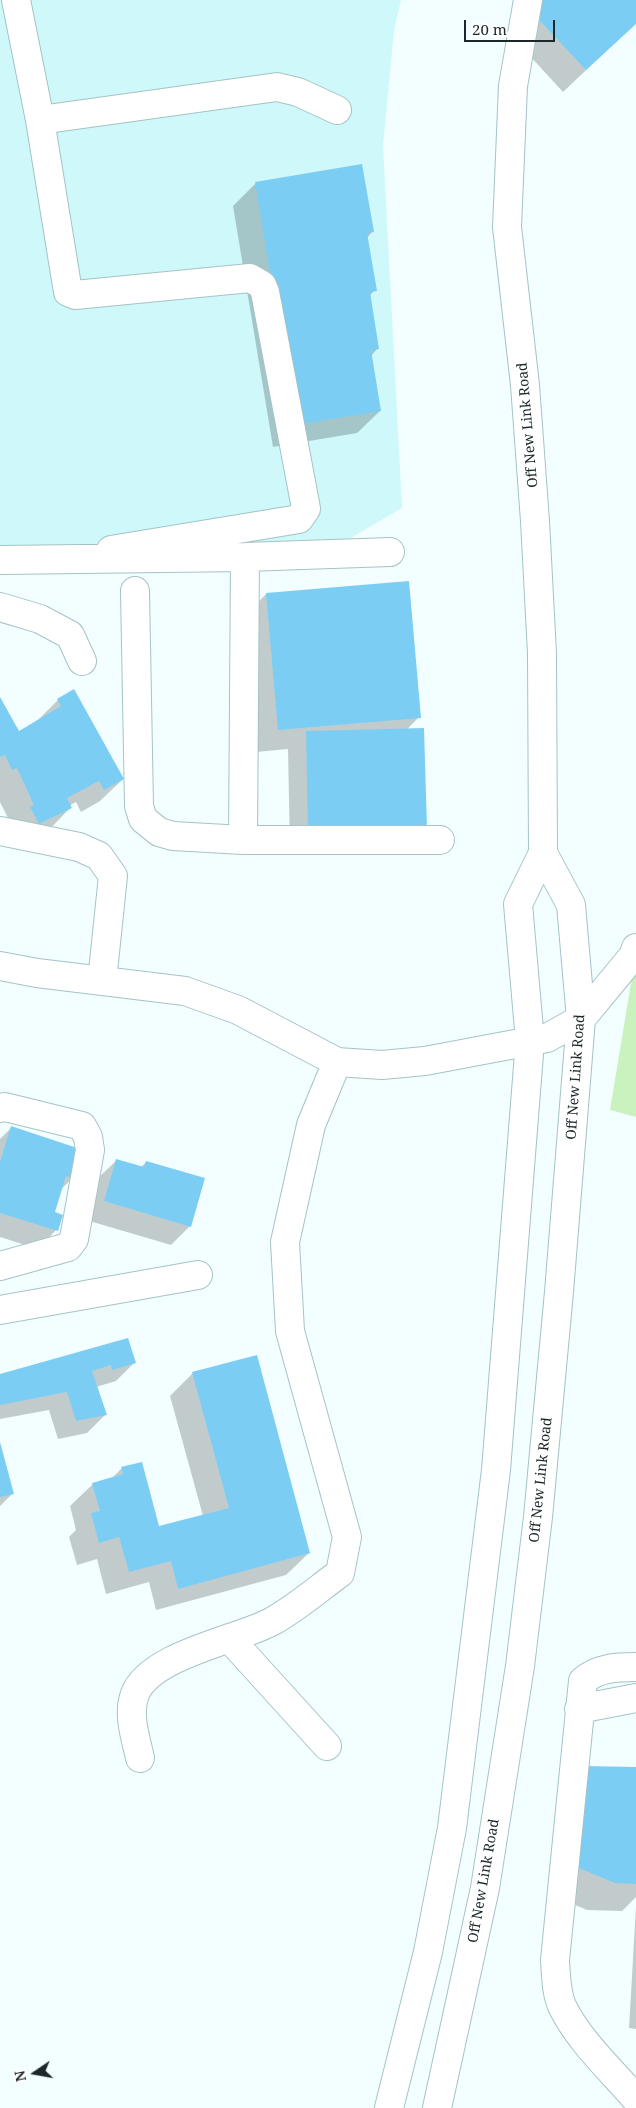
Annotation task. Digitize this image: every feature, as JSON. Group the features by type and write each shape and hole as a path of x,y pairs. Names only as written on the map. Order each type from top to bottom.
{"street":[{"path":"16,0 40,120 66,288 71,294 250,278 262,285 265,292 306,503 306,509 299,519 110,550"},
{"name":"Off New Link Road","path":"389,2108 428,1952 452,1828 496,1470 530,1041 518,904 542,853 542,653 525,385 507,227 513,86 528,0"},
{"path":"40,120 277,87 298,92 337,110"},
{"path":"0,560 245,557 390,552"},
{"path":"243,840 245,557"},
{"path":"135,591 139,806 144,819 159,832 173,836 243,840 440,840"},
{"path":"0,607 40,619 70,635 82,661"},
{"path":"0,831 79,847 99,856 113,876 102,981"},
{"name":"Off New Link Road","path":"437,2108 485,1888 520,1666 538,1517 581,1019 571,905 542,853"},
{"path":"0,966 37,973 185,991 238,1010 337,1062 382,1065 425,1061 547,1038 581,1019 633,956 636,948"},
{"path":"140,1758 132,1721 135,1694 147,1678 178,1657 272,1622 340,1573 347,1537 290,1331 285,1242 311,1125 337,1062"},
{"path":"0,1108 5,1106 82,1126 88,1137 90,1150 74,1239 68,1247 0,1266"},
{"path":"0,1310 198,1275"},
{"path":"229,1638 327,1746"},
{"path":"636,1667 621,1667 592,1673 583,1682 555,1960 556,1982 562,2005 591,2048 636,2099"},
{"path":"579,1709 636,1698"}],"shaded area":[{"path":"0,0 401,0 394,30 383,146 402,508 327,552 0,565"}],"green space":[{"path":"634,965 636,965 636,1117 610,1110"}],"building":[{"path":"537,0 636,0 636,24 586,70 528,8"},
{"path":"362,164 374,232 367,233 377,291 370,292 379,349 371,350 381,411 295,425 255,182"},
{"path":"409,581 421,718 278,730 266,593"},
{"path":"74,689 124,779 104,790 99,781 67,798 72,808 39,824 30,807 34,805 17,768 12,770 5,755 0,757 0,697 19,731 61,706 57,699"},
{"path":"424,728 427,829 308,832 306,731"},
{"path":"11,1126 83,1150 74,1178 66,1176 55,1212 63,1215 58,1231 0,1213 0,1162"},
{"path":"116,1159 144,1167 146,1161 205,1178 191,1227 104,1201"},
{"path":"128,1338 136,1363 112,1370 111,1365 92,1371 107,1415 76,1421 67,1392 0,1405 0,1374"},
{"path":"257,1355 310,1553 178,1589 171,1561 129,1572 119,1537 99,1543 91,1513 100,1511 92,1483 123,1474 121,1467 142,1462 159,1526 229,1508 192,1372"},
{"path":"0,1442 14,1494 0,1497"},
{"path":"584,1766 636,1767 636,1884 615,1883 574,1866"}]}
